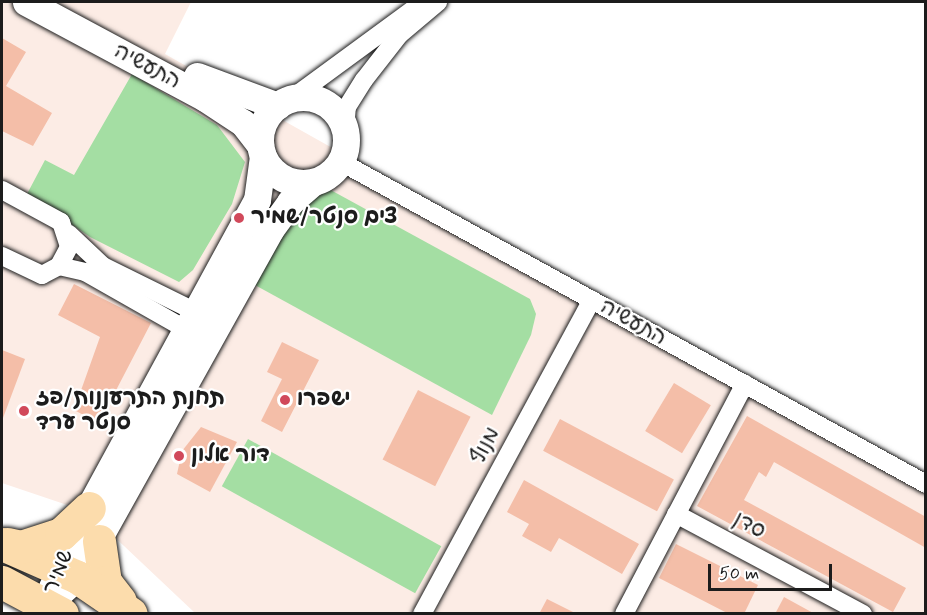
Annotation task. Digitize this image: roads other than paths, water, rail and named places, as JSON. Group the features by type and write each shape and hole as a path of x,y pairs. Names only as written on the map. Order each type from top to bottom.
{"highway":[{"path":"2,543 21,547 61,534 89,508"},
{"path":"99,541 105,582 131,614"},
{"path":"2,543 68,572 131,614"},
{"path":"2,582 54,609"}],"street":[{"name":"התעשיה","path":"26,2 205,98 243,123 262,150"},
{"name":"התעשיה","path":"58,2 212,84 284,102"},
{"path":"423,2 284,102 263,126 262,150 290,181 312,183 341,162 347,107 364,80 400,34 438,2"},
{"path":"284,102 324,103 345,129"},
{"name":"שמיר","path":"54,609 89,508 257,200 262,150"},
{"name":"התעשיה","path":"341,162 926,484"},
{"name":"שמיר","path":"68,572 99,541 216,334 270,230 290,202 312,183"},
{"path":"2,190 61,222 69,234 103,266 191,321"},
{"path":"2,256 42,274 59,266 67,258 69,234"},
{"path":"59,266 85,272 216,334"},
{"name":"מנוף","path":"422,614 592,300"},
{"path":"624,614 745,384"},
{"name":"סדן","path":"676,514 863,614"}],"place":[{"name":"צים סנטר/שמיר","path":"239,218"},
{"name":"ישפרו","path":"285,400"},
{"name":"תחנת התרעננות/פז סנטר ערד","path":"24,411"},
{"name":"דור אלון","path":"179,456"}]}
